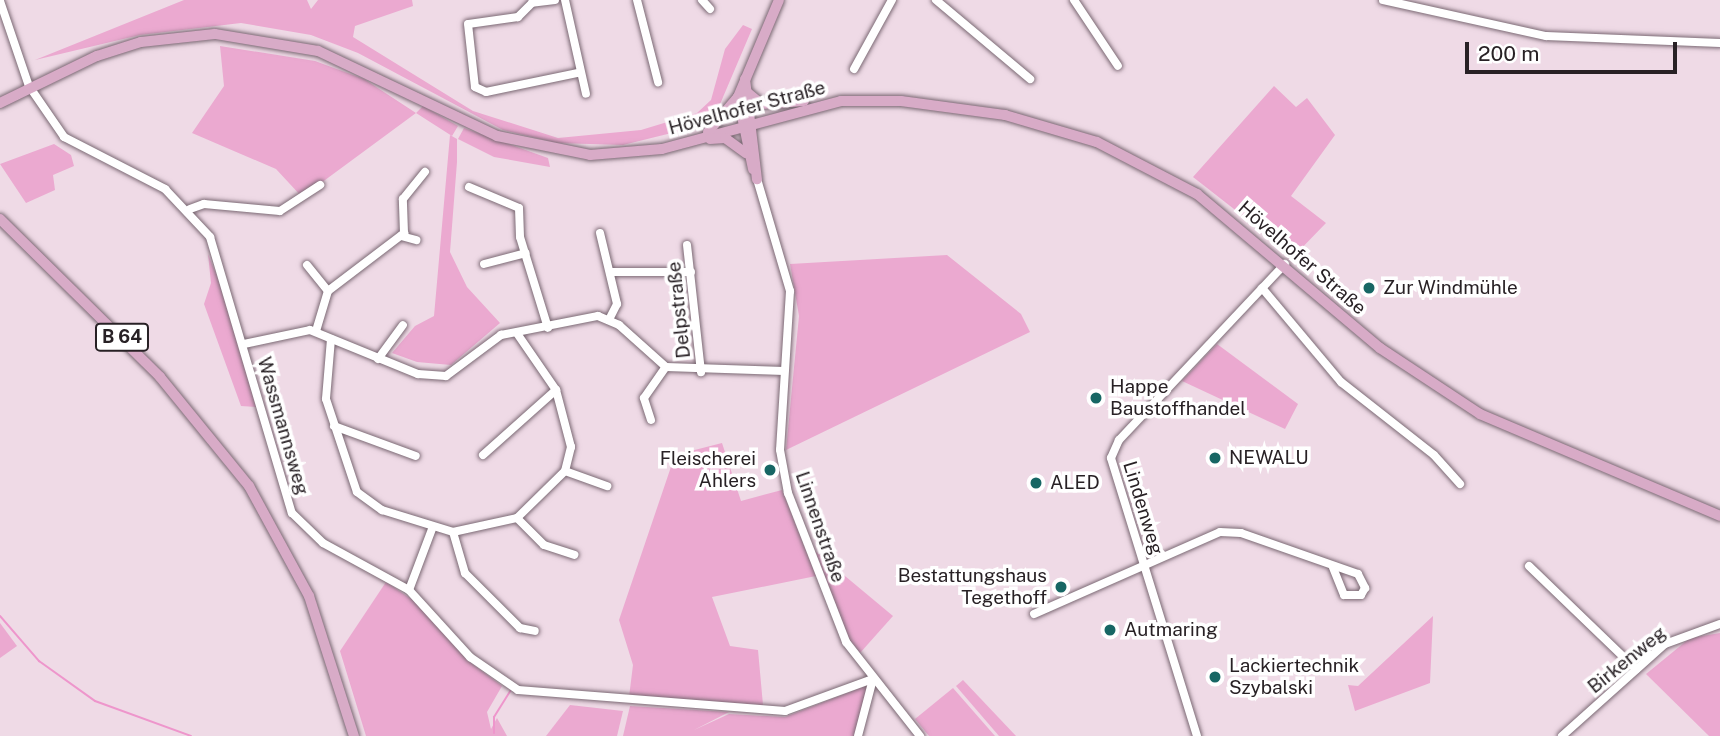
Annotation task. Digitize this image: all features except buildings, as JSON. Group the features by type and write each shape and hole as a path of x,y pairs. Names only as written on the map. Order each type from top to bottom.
{"main road":[{"path":"757,179 749,157 743,95 745,78 779,0"},
{"name":"Hövelhofer Straße","path":"0,103 29,86 141,42 215,34 318,51 526,145 625,155 699,139 746,123 822,103 951,105 1054,127 1163,174 1285,264 1380,348 1455,399 1534,441 1720,516"},
{"path":"743,95 772,106 822,103"},
{"path":"699,139 723,121 743,95"},
{"path":"746,123 757,179"},
{"path":"699,139 724,138 749,157"},
{"name":"B 64","path":"0,219 160,377 249,486 309,596 354,736"}],"street":[{"path":"555,0 530,2 518,17 468,24 480,92 578,73"},
{"path":"565,0 578,73 586,94"},
{"path":"637,0 658,82"},
{"path":"702,0 710,9"},
{"path":"854,69 892,0"},
{"path":"936,0 1030,79"},
{"path":"1073,0 1118,66"},
{"path":"1383,0 1546,36 1720,43"},
{"name":"Wassmannsweg","path":"0,1 29,86 44,114 76,147 158,185 190,209 224,270 296,521 323,543 409,590 470,657 518,690 785,711 873,679"},
{"path":"316,331 328,292 401,236 408,209 403,198 425,173"},
{"name":"Linnenstraße","path":"757,179 790,291 780,450 788,493 846,642 920,736"},
{"path":"190,209 204,204 280,211 320,184"},
{"path":"469,187 519,208 526,253 548,328"},
{"path":"600,233 612,272 617,304 610,318"},
{"path":"401,236 416,240"},
{"name":"Delpstraße","path":"687,245 701,372"},
{"path":"484,264 526,253"},
{"name":"Lindenweg","path":"1196,736 1111,466 1115,445 1285,264"},
{"path":"307,265 328,292"},
{"path":"612,272 691,271"},
{"path":"1262,288 1341,382 1434,455 1460,484"},
{"path":"610,318 666,367 701,372 784,371"},
{"path":"244,344 316,331 378,359 446,376 493,338 610,318"},
{"path":"378,359 403,325"},
{"path":"331,340 324,380 334,426 357,492 382,510 432,529 453,532 517,518 565,471 571,447 556,390 518,335"},
{"path":"650,420 644,398 666,367"},
{"path":"483,455 556,390"},
{"path":"334,426 416,456"},
{"path":"565,471 607,486"},
{"path":"517,518 544,545 574,555"},
{"path":"409,590 432,529"},
{"path":"1034,614 1230,531 1333,568"},
{"path":"453,532 465,573 520,628 535,631"},
{"path":"1529,565 1636,668"},
{"name":"Birkenweg","path":"1562,736 1636,668 1675,639 1720,624"},
{"path":"858,736 873,679"}],"shaded area":[{"path":"184,0 307,0 311,9 318,0 412,0 413,6 355,26 353,37 473,111 558,138 641,130 697,113 711,100 725,49 743,25 752,29 712,123 623,145 557,143 503,130 358,53 311,35 241,23 140,35 35,60"},
{"path":"220,46 315,61 364,79 416,113 302,197 276,169 192,133 224,86"},
{"path":"1274,86 1296,107 1307,98 1335,135 1291,196 1326,223 1294,256 1193,177"},
{"path":"423,106 458,126 452,136 416,113"},
{"path":"464,128 548,158 550,167 494,157 458,139"},
{"path":"450,135 457,139 457,162 450,252 467,287 500,323 451,365 417,362 392,353 415,326 434,316"},
{"path":"54,144 71,155 74,166 53,175 55,190 26,203 0,164"},
{"path":"208,254 256,407 241,406 204,304 211,283"},
{"path":"947,255 1021,314 1030,332 786,450 799,316 790,264"},
{"path":"1217,344 1298,404 1285,429 1182,381"},
{"path":"722,443 741,501 782,490 816,576 712,597 730,646 758,650 763,705 629,697 633,665 619,620 675,455"},
{"path":"815,551 893,616 860,653 847,636"},
{"path":"386,582 423,607 467,660 502,686 487,712 491,729 497,718 507,736 366,736 340,651"},
{"path":"1433,616 1430,683 1355,711 1348,685 1358,686"},
{"path":"0,623 17,646 0,658"},
{"path":"1720,633 1720,736 1709,736 1646,674 1690,638"},
{"path":"963,680 1016,736 999,736 956,686"},
{"path":"868,685 854,736 623,736 630,706 729,712 694,730 729,714 785,717"},
{"path":"953,688 995,736 929,736 915,719"},
{"path":"570,705 623,711 617,736 546,736"}],"waterway":[{"path":"0,616 39,661 95,701 191,736"},
{"path":"494,733 494,717 510,691"}],"place":[{"name":"Zur Windmühle","path":"1369,288"},
{"name":"Happe Baustoffhandel","path":"1096,398"},
{"name":"NEWALU","path":"1215,458"},
{"name":"Fleischerei Ahlers","path":"770,470"},
{"name":"ALED","path":"1036,483"},
{"name":"Bestattungshaus Tegethoff","path":"1061,587"},
{"name":"Autmaring","path":"1110,630"},
{"name":"Lackiertechnik Szybalski","path":"1215,677"}]}
